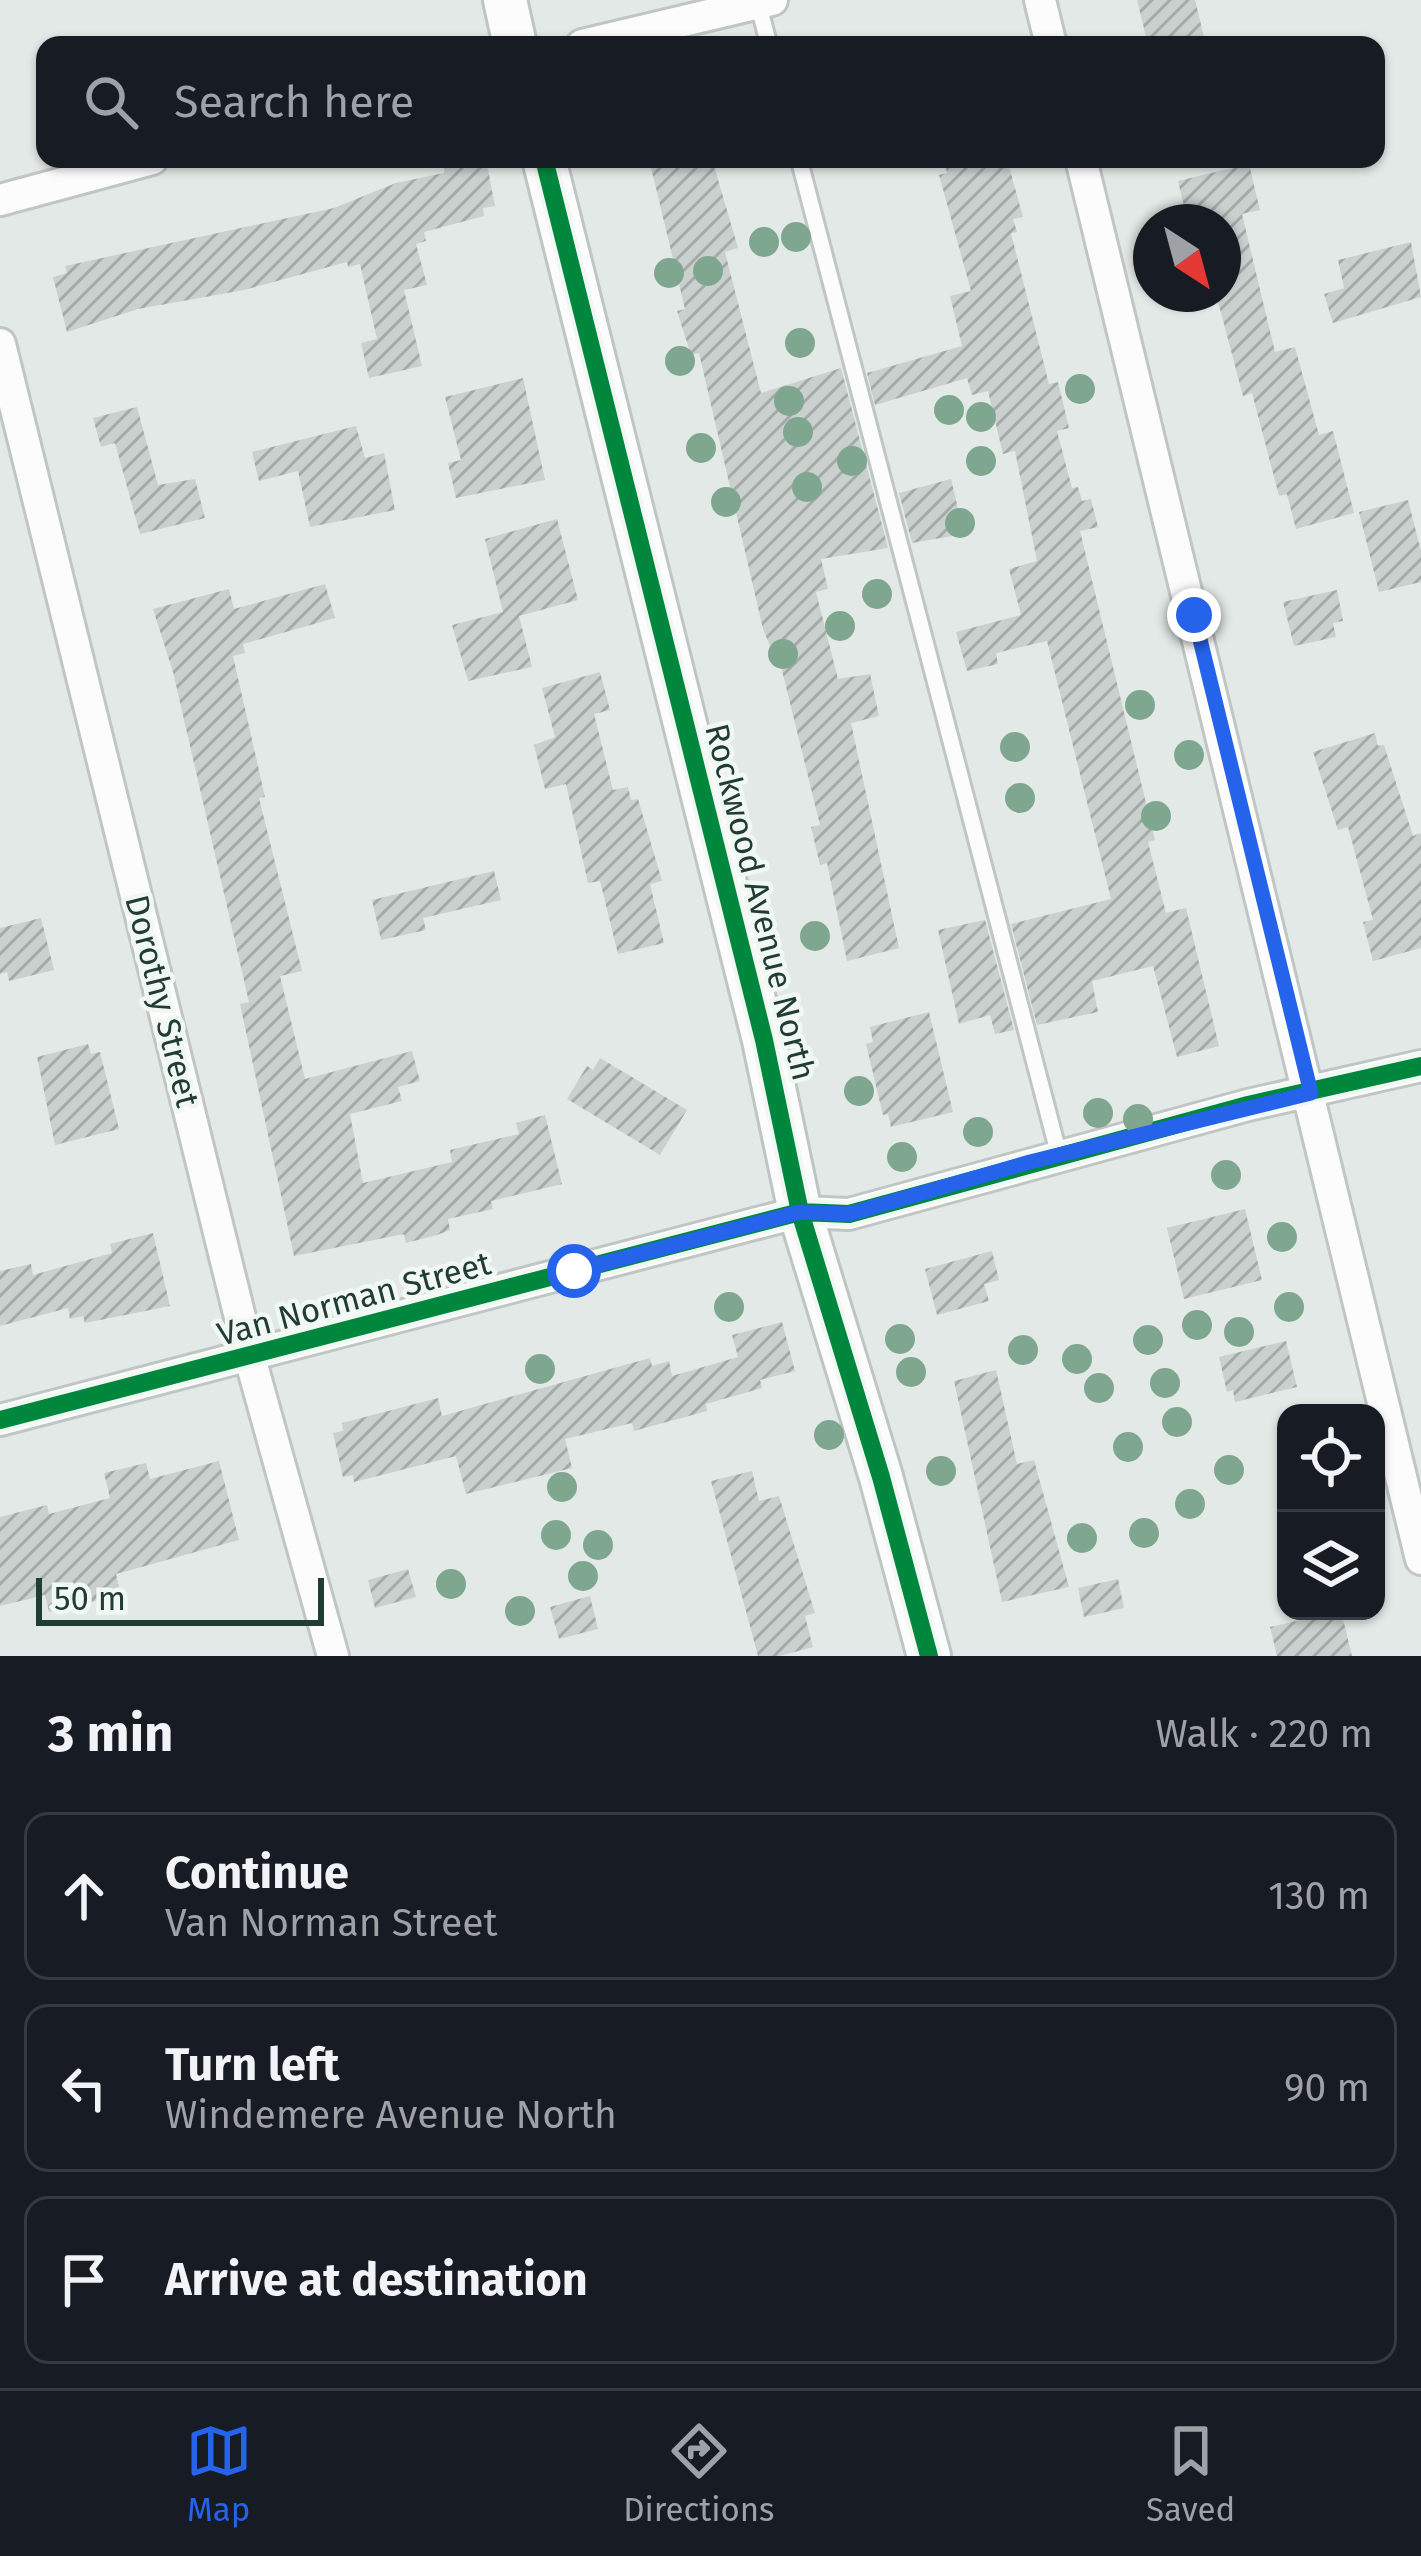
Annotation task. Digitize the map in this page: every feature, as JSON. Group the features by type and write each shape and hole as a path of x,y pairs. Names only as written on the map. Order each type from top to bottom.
{"street":[{"path":"505,0 513,36"},
{"path":"1040,0 1050,36"},
{"path":"620,36 765,2"},
{"path":"0,200 119,168"},
{"name":"Rockwood Avenue North","path":"546,168 764,1040 800,1212 881,1477 929,1656"},
{"path":"1083,168 1421,1558"},
{"name":"Dorothy Street","path":"0,344 250,1358 333,1656"},
{"name":"Van Norman Street","path":"0,1420 800,1212 849,1214 1059,1155 1421,1066"}],"lane":[{"path":"765,2 768,36"},
{"path":"801,168 1059,1155"}],"building":[{"path":"1137,0 1195,0 1204,36 1146,36"},
{"path":"445,168 488,168 495,206 483,208 484,216 424,232 426,241 416,244 427,285 404,290 422,366 369,378 361,343 377,339 360,264 348,267 347,262 244,290 138,309 67,332 53,277 67,273 65,266 334,208 396,183 444,173"},
{"path":"651,168 715,168 738,248 725,252 761,393 841,368 888,548 821,559 828,589 816,592 838,679 870,674 879,716 851,723 899,948 847,961 827,863 820,865 811,827 820,825 777,650 772,651 763,629 699,353 691,355 677,311 685,309"},
{"path":"946,168 1009,168 1023,217 1013,219 1017,232 1011,233 1049,384 1058,382 1069,428 1057,431 1072,488 1078,487 1082,501 1091,499 1098,527 1080,531 1155,840 1148,842 1166,913 1186,908 1219,1046 1177,1057 1153,966 1092,981 1098,1012 1037,1025 1011,924 1111,899 1047,641 996,653 998,664 967,671 956,632 1021,615 1009,569 1037,561 1015,451 1003,454 988,391 972,395 967,378 875,405 867,373 962,346 950,296 971,291 939,175 947,173"},
{"path":"1250,168 1260,210 1242,214 1275,352 1295,347 1319,435 1333,431 1354,513 1296,529 1287,494 1279,496 1252,393 1243,396 1221,312 1241,312 1241,204 1184,204 1178,181"},
{"path":"1411,242 1421,297 1333,323 1324,294 1344,288 1338,260"},
{"path":"523,378 545,480 456,498 448,463 461,460 445,397"},
{"path":"137,407 158,485 195,479 205,518 140,534 115,443 101,447 93,418"},
{"path":"356,426 365,458 384,453 395,510 310,527 298,471 259,481 252,452"},
{"path":"951,479 964,534 912,543 899,493"},
{"path":"1408,500 1421,551 1421,582 1379,592 1359,512"},
{"path":"557,519 578,600 519,616 532,667 468,681 452,625 503,612 485,539"},
{"path":"325,584 335,618 243,644 245,653 233,656 265,797 259,798 302,971 280,976 305,1079 412,1051 420,1081 398,1087 402,1101 350,1114 363,1183 452,1162 450,1150 519,1134 516,1123 545,1115 562,1184 491,1201 493,1209 448,1219 450,1230 437,1235 406,1243 404,1234 294,1256 240,1004 249,1002 173,672 153,609 229,589 234,609"},
{"path":"1337,590 1343,621 1333,623 1336,637 1294,646 1283,602"},
{"path":"600,672 610,710 594,714 613,790 628,787 631,800 638,799 662,881 650,884 664,943 618,954 600,881 588,883 566,784 545,789 534,745 555,737 542,688"},
{"path":"1375,733 1378,746 1384,745 1413,836 1421,833 1421,948 1373,961 1363,922 1373,920 1348,827 1338,830 1313,752"},
{"path":"494,871 501,900 423,918 426,930 381,940 372,900"},
{"path":"41,918 54,970 9,981 7,972 0,974 0,928"},
{"path":"985,920 1014,1030 995,1034 990,1015 959,1024 938,930"},
{"path":"929,1012 953,1112 891,1127 888,1114 883,1115 866,1044 873,1042 870,1027"},
{"path":"88,1044 91,1054 100,1052 119,1129 55,1145 37,1057"},
{"path":"600,1058 687,1110 660,1155 567,1099 587,1066 593,1070"},
{"path":"1245,1209 1262,1280 1184,1299 1167,1228"},
{"path":"153,1233 170,1306 85,1323 83,1316 70,1319 68,1308 0,1326 0,1271 31,1264 33,1275 112,1253 110,1244"},
{"path":"992,1251 999,1280 984,1284 989,1301 937,1315 925,1269"},
{"path":"782,1322 795,1371 760,1380 762,1388 706,1404 707,1411 634,1431 632,1423 565,1439 572,1468 466,1494 456,1456 354,1482 353,1475 343,1477 333,1433 343,1431 342,1423 438,1398 442,1416 650,1358 652,1366 669,1361 672,1376 738,1357 732,1335"},
{"path":"1286,1341 1297,1387 1235,1402 1233,1390 1227,1392 1219,1357"},
{"path":"996,1370 1017,1464 1034,1460 1069,1587 1002,1602 954,1381"},
{"path":"219,1461 239,1540 116,1574 121,1595 49,1612 45,1595 0,1606 0,1517 47,1505 49,1514 110,1498 104,1473 146,1463 150,1479"},
{"path":"752,1471 759,1501 779,1496 815,1613 805,1616 813,1647 780,1656 758,1656 711,1481"},
{"path":"408,1569 416,1597 375,1608 368,1580"},
{"path":"1118,1579 1124,1608 1084,1617 1078,1588"},
{"path":"590,1596 598,1629 559,1639 550,1607"},
{"path":"1301,1620 1343,1620 1352,1656 1277,1656 1270,1627"}],"cycle path":[{"path":"546,168 764,1040 800,1212 881,1477 929,1656"},
{"path":"0,1420 800,1212 849,1214 1248,1105 1421,1066"}],"route":[{"path":"574,1271 800,1212 849,1214 1030,1162 1311,1093 1194,615"}]}
